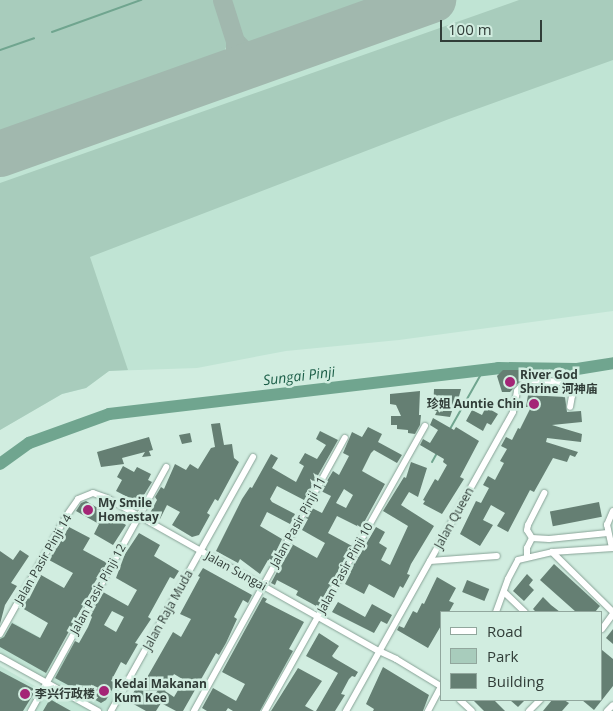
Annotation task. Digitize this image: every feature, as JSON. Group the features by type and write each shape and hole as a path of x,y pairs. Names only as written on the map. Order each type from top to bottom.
{"street":[{"name":"Jalan Queen","path":"346,711 514,412 517,392 527,380 553,380 570,388 572,396 570,407"},
{"name":"Jalan Pasir Pinji 10","path":"265,711 425,426"},
{"name":"Jalan Pasir Pinji 11","path":"194,711 345,438"},
{"name":"Jalan Raja Muda","path":"111,711 254,457"},
{"name":"Jalan Pasir Pinji 12","path":"31,711 166,467"},
{"name":"Jalan Sungai","path":"93,493 139,516 403,663 440,686"},
{"name":"Jalan Pasir Pinji 14","path":"0,634 67,515 78,499 93,493"},
{"path":"532,538 528,525 544,493"},
{"path":"496,611 518,560 552,552 612,548 607,525 613,511"},
{"path":"532,538 549,539 608,533"},
{"path":"527,557 527,548 532,538"},
{"path":"552,552 613,613 603,627"},
{"path":"430,561 497,556"},
{"path":"504,592 524,611"},
{"path":"0,656 98,711"},
{"path":"428,711 440,689"},
{"path":"461,701 472,711"},
{"path":"529,711 539,701"},
{"path":"607,711 613,705"}],"shaded area":[{"path":"0,0 613,0 613,311 399,340 286,351 197,368 109,371 86,388 62,394 0,430"},
{"path":"9,620 126,686 112,711 31,711 47,682 0,655 0,637"},
{"path":"0,666 40,689 27,711 0,711"}],"green space":[{"path":"0,0 214,0 226,36 226,47 224,52 0,132"},
{"path":"228,0 372,0 247,45 240,37"},
{"path":"519,0 613,0 613,60 449,119 90,257 128,370 109,371 86,388 62,394 0,430 0,183"}],"building":[{"path":"503,370 525,370 525,376 510,392 502,392 497,376"},
{"path":"434,389 461,389 456,408 453,408 450,417 435,415 437,411 433,411"},
{"path":"420,391 420,425 415,434 408,433 408,430 397,429 397,425 391,425 391,416 401,416 396,405 390,404 390,394"},
{"path":"528,395 565,397 567,412 581,411 582,422 552,425 582,434 581,442 547,438 546,442 578,452 575,457 570,455 567,462 553,458 534,492 530,490 508,532 497,526 505,513 491,505 483,520 493,525 480,546 460,534 476,501 481,503 489,488 483,485 488,476 495,480 504,463 500,461 507,449 501,446 506,437 512,440 518,428 520,429 531,407 526,407"},
{"path":"486,407 498,414 491,425 487,423 483,431 466,421 472,410 482,415"},
{"path":"433,418 454,430 456,427 479,441 460,477 464,479 442,514 423,504 425,501 423,500 435,479 438,481 447,465 443,462 444,459 420,445 423,439 430,443 438,430 430,425"},
{"path":"220,423 224,445 232,444 234,458 239,462 218,501 215,499 207,513 210,515 199,535 192,537 172,525 180,512 167,505 160,519 150,513 157,500 155,497 161,487 164,489 175,464 186,470 190,464 198,469 211,448 215,447 211,424"},
{"path":"368,427 382,434 378,442 402,455 397,463 374,450 371,453 362,471 385,484 361,528 337,516 328,533 352,546 318,607 296,595 298,591 277,580 275,585 271,583 292,544 317,558 325,543 302,530 308,519 306,518 312,508 322,513 331,496 321,491 333,471 339,475 349,456 343,453 352,432 362,437","holes":["344,489 353,495 346,508 336,503"]},
{"path":"320,431 338,440 304,500 277,486 270,499 272,502 295,514 290,524 267,512 260,526 282,539 271,562 268,560 260,574 240,559 238,563 216,551 242,499 250,487 252,488 271,454 278,458 272,468 296,482 304,466 299,463 305,453 317,459 326,445 316,439"},
{"path":"190,433 192,442 182,444 179,435"},
{"path":"149,437 153,450 149,451 151,456 142,457 145,452 122,458 124,464 101,467 97,452"},
{"path":"411,462 427,468 418,497 409,492 401,505 434,526 411,564 407,574 410,575 403,588 400,586 394,598 369,584 364,594 345,584 350,571 376,527 385,532 379,543 387,548 381,560 390,565 408,526 383,511 404,477 406,478"},
{"path":"123,466 134,472 137,467 151,474 148,480 152,482 139,503 116,491 122,480 117,477"},
{"path":"86,501 126,525 113,545 94,534 99,524 76,511 81,503"},
{"path":"599,502 602,517 553,526 550,512"},
{"path":"69,527 90,538 83,550 107,563 93,585 46,673 0,647 0,639 4,637 12,623 40,638 48,623 22,608 29,599 41,575 64,588 73,573 49,560"},
{"path":"139,533 160,545 154,556 179,571 174,579 170,577 148,617 151,619 135,643 138,644 126,665 121,662 111,681 116,683 106,700 101,703 55,678 75,641 79,643 88,627 92,617 90,615 103,592 128,606 137,590 116,578 125,554","holes":["112,611 124,617 116,632 104,625"]},
{"path":"20,550 29,556 11,583 17,586 5,605 0,624 0,551 13,560"},
{"path":"554,564 600,606 596,611 575,611 540,580"},
{"path":"203,568 252,595 248,603 243,600 234,617 237,619 226,643 219,655 216,653 183,711 176,711 161,703 156,711 146,711 128,701 142,679 145,681 173,632 181,637 191,619 180,614 200,577 198,576","holes":["174,674 184,680 174,697 165,691"]},
{"path":"527,574 533,580 529,585 534,590 524,601 513,591"},
{"path":"437,577 456,588 449,601 454,603 450,611 440,611 440,627 428,648 397,630 399,626 404,628 413,611 417,613 422,603 424,604"},
{"path":"467,580 489,589 484,601 462,592"},
{"path":"263,597 267,599 265,602 304,622 289,649 293,651 260,711 233,711 228,708 226,711 207,711 202,708 213,688 236,701 245,684 222,672"},
{"path":"543,597 559,611 535,611 533,609"},
{"path":"338,602 365,617 372,604 392,615 387,624 381,621 374,633 332,612"},
{"path":"613,629 613,644 606,638"},
{"path":"319,633 339,646 332,656 334,658 358,672 355,677 352,676 349,679 341,694 345,695 335,711 316,711 338,673 306,656"},
{"path":"603,651 613,659 613,686 603,699"},
{"path":"383,667 429,695 423,711 373,711 374,709 366,704"},
{"path":"298,668 322,681 305,706 314,711 271,711"},
{"path":"0,671 36,690 23,711 0,711"},
{"path":"50,699 55,702 71,711 43,711"},
{"path":"474,701 495,701 505,711 484,711"},
{"path":"511,701 524,701 518,707"},
{"path":"551,701 566,701 569,703 562,711 543,711"},
{"path":"583,701 601,701 594,710"}],"waterway":[{"path":"52,32 141,0"},
{"path":"0,50 34,38"},
{"name":"Sungai Pinji","path":"0,464 29,443 109,414 498,368 577,369 613,363"},
{"path":"450,429 484,369"},
{"path":"432,462 437,453"}],"taxiway":[{"path":"215,77 227,68 235,52 235,41 222,0"},
{"path":"235,41 248,54 272,57"}],"runway":[{"path":"0,154 433,0"}],"place":[{"name":"River God Shrine 河神庙","path":"510,382"},
{"name":"珍姐 Auntie Chin","path":"534,404"},
{"name":"My Smile Homestay","path":"88,510"},
{"name":"Kedai Makanan Kum Kee","path":"104,691"},
{"name":"李兴行政楼","path":"25,694"}]}
